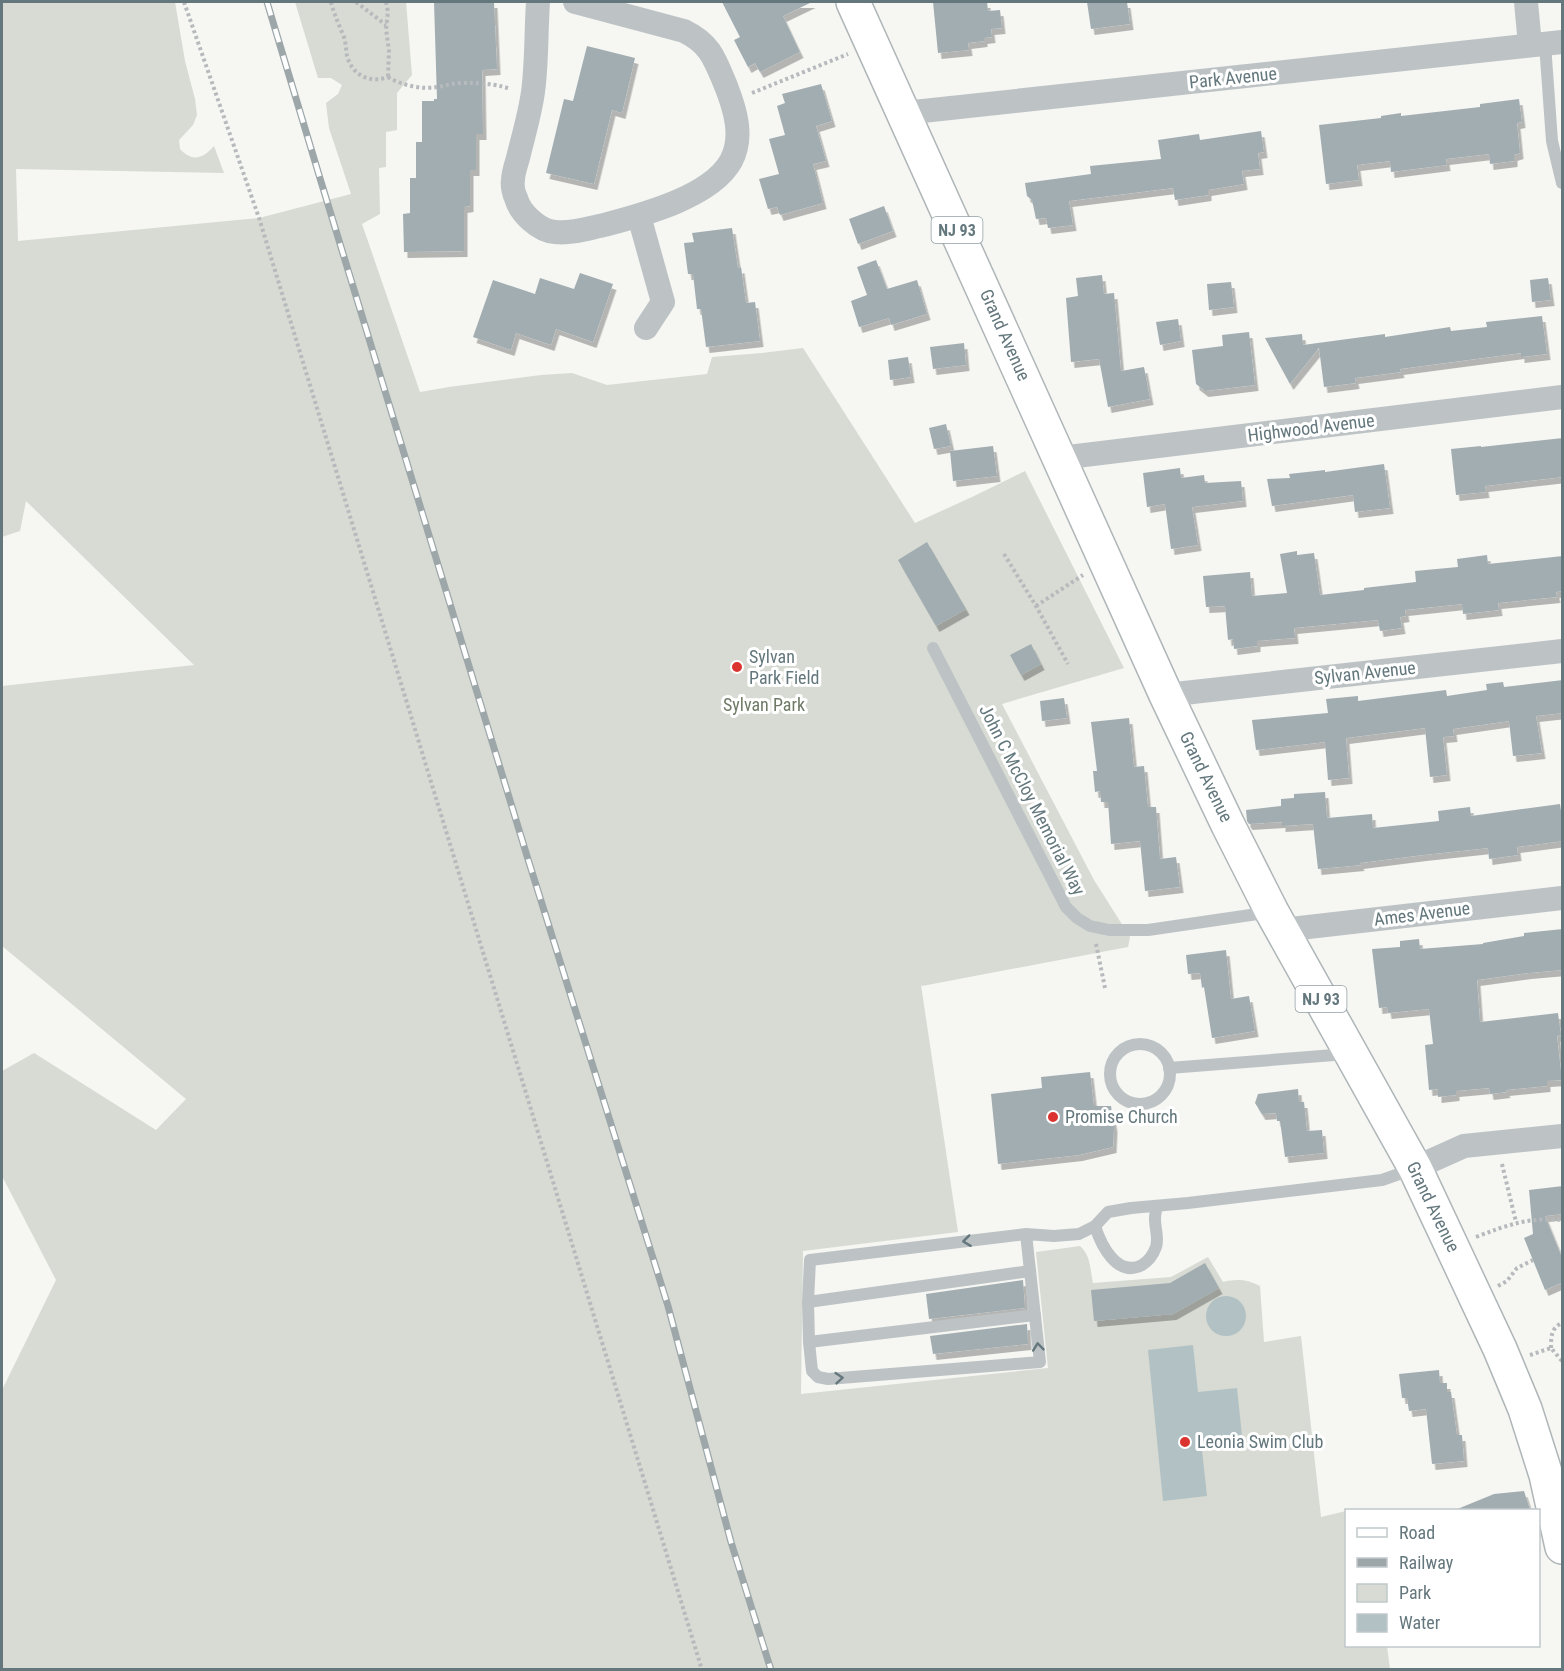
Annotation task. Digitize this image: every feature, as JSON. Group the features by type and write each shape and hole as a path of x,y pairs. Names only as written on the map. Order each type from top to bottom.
{"main road":[{"name":"Grand Avenue","path":"854,2 1166,695 1228,825 1277,921 1415,1168 1500,1348 1525,1409 1546,1475 1563,1547"}],"street":[{"path":"538,2 532,94 513,180 515,198 520,208 542,228 555,232 592,228 639,216 681,201 715,179 731,160 736,146 735,108 709,49 698,38 684,31 575,2"},
{"path":"1526,2 1546,44"},
{"name":"Park Avenue","path":"904,113 1546,44"},
{"path":"639,216 663,302 646,328"},
{"name":"Highwood Avenue","path":"1060,458 1563,397"},
{"name":"Sylvan Avenue","path":"1166,695 1563,651"},
{"name":"Ames Avenue","path":"1277,921 1563,898"},
{"path":"1415,1168 1464,1146 1563,1136"}],"lane":[{"path":"1546,44 1552,141 1563,183"},
{"name":"John C McCloy Memorial Way","path":"933,648 1066,907 1077,918 1090,926 1109,930 1148,930 1237,918 1277,921"},
{"path":"1133,1044 1152,1046 1166,1059 1169,1068 1170,1079 1166,1088 1151,1102 1131,1103 1122,1099 1110,1082 1109,1072 1116,1054 1133,1044"},
{"path":"1169,1068 1351,1053"},
{"path":"1026,1234 1040,1362 828,1379 818,1377 812,1371 808,1302 810,1260 1026,1234 1054,1236 1080,1234 1095,1226 1108,1212 1382,1180 1415,1168"},
{"path":"1095,1226 1107,1254 1121,1266 1130,1268 1140,1266 1151,1258 1157,1246 1155,1219 1157,1206"},
{"path":"808,1302 1030,1271"},
{"path":"809,1342 1035,1315"}],"path":[{"path":"184,2 260,218 702,1670"},
{"path":"331,2 345,40 347,56 355,72 371,80 388,77"},
{"path":"356,2 387,26"},
{"path":"386,2 390,51 388,77"},
{"path":"732,102 824,64"},
{"path":"388,77 395,81 426,88 480,82 532,94"},
{"path":"1004,554 1068,664"},
{"path":"1036,606 1063,589"},
{"path":"1096,944 1105,988"},
{"path":"1497,1143 1516,1222"},
{"path":"1473,1238 1516,1222 1563,1220"},
{"path":"1495,1287 1507,1281 1517,1268 1533,1260"},
{"path":"1563,1323 1556,1326 1551,1335 1551,1348 1563,1361"},
{"path":"1526,1357 1551,1348"}],"green space":[{"name":"Sylvan Park","path":"2,2 175,2 197,115 193,125 179,140 180,149 189,156 197,157 206,154 214,146 224,173 16,169 18,241 259,218 351,194 329,128 326,103 338,94 342,85 331,78 318,78 295,2 406,2 412,75 397,93 397,130 386,132 386,167 379,168 380,214 362,224 420,392 541,375 572,373 607,385 707,374 712,357 803,348 915,523 1025,471 1124,668 1002,704 1094,880 1130,937 1128,947 921,985 958,1232 803,1251 801,1394 1048,1368 1036,1252 1080,1246 1088,1258 1093,1283 1171,1277 1208,1257 1223,1282 1242,1280 1260,1286 1264,1342 1301,1336 1321,1517 1345,1511 1345,1647 1387,1647 1390,1669 2,1669 2,1390 56,1280 2,1176 2,1071 34,1053 156,1130 186,1099 2,946 2,686 194,665 26,501 20,531 2,537"}],"water":[{"path":"1226,1296 1234,1297 1240,1302 1245,1308 1245,1324 1240,1330 1234,1335 1226,1336 1218,1335 1212,1330 1207,1324 1206,1316 1207,1308 1212,1302 1218,1297"},
{"path":"1193,1345 1198,1392 1237,1388 1243,1445 1202,1450 1207,1496 1163,1501 1148,1350"}],"building":[{"path":"434,2 494,2 497,69 482,70 483,134 476,134 476,170 470,170 470,206 464,207 464,251 404,252 403,214 410,213 410,178 416,178 416,142 422,142 422,101 437,99"},
{"path":"722,2 812,2 783,16 800,52 760,72 755,63 748,67 734,40 740,37"},
{"path":"933,2 987,2 988,11 1000,10 1002,28 991,29 992,37 984,38 984,41 968,43 969,50 938,53"},
{"path":"1087,2 1127,2 1130,24 1091,29"},
{"path":"587,46 635,58 622,113 612,110 594,184 546,173 564,99 573,101"},
{"path":"821,84 832,121 816,126 826,161 813,164 823,203 780,215 777,207 768,209 759,179 779,174 769,139 785,135 777,106 785,103 782,94"},
{"path":"1519,99 1522,122 1517,123 1520,153 1514,155 1514,161 1490,164 1489,154 1446,159 1447,165 1391,172 1390,161 1357,165 1359,180 1326,184 1319,125 1381,118 1381,116 1401,113 1401,116 1480,107 1480,104"},
{"path":"1261,131 1264,152 1258,153 1260,169 1242,171 1244,184 1208,190 1208,195 1175,200 1173,188 1069,201 1073,225 1048,228 1046,218 1036,219 1032,200 1027,196 1025,183 1091,174 1090,166 1161,159 1158,140 1199,134 1200,140"},
{"path":"884,206 893,231 858,244 849,219"},
{"path":"732,228 746,303 755,302 760,341 706,347 701,309 697,309 693,274 688,274 684,243 694,242 692,233"},
{"path":"876,260 887,289 917,280 927,314 891,325 889,318 859,327 851,301 867,295 857,267"},
{"path":"580,273 613,284 593,342 556,329 551,345 516,333 511,350 473,337 493,280 535,294 540,278 574,289"},
{"path":"1102,275 1104,294 1114,293 1121,371 1144,367 1150,399 1108,407 1099,359 1071,362 1066,298 1078,296 1076,278"},
{"path":"1548,278 1551,300 1532,302 1530,280"},
{"path":"1231,282 1234,307 1209,310 1207,284"},
{"path":"1542,316 1547,354 1521,357 1521,353 1400,369 1401,372 1355,378 1356,383 1324,387 1319,348 1290,384 1265,338 1302,334 1303,345 1385,334 1385,337 1450,327 1451,331 1487,327 1486,322"},
{"path":"1178,319 1181,341 1160,345 1156,322"},
{"path":"1249,332 1255,385 1205,391 1196,384 1192,350 1223,346 1222,335"},
{"path":"964,343 966,365 933,369 930,347"},
{"path":"908,357 911,377 890,380 888,360"},
{"path":"946,424 951,446 934,449 929,428"},
{"path":"1563,438 1563,477 1485,486 1486,492 1456,495 1451,449"},
{"path":"993,446 997,476 953,481 950,451"},
{"path":"1384,464 1390,508 1355,512 1353,495 1272,506 1267,479 1290,478 1289,474"},
{"path":"1180,468 1181,478 1204,475 1205,483 1241,481 1243,501 1192,507 1198,545 1171,549 1165,504 1147,507 1143,473"},
{"path":"927,542 966,609 936,626 898,560"},
{"path":"1297,551 1297,555 1314,553 1320,595 1416,582 1415,571 1458,567 1457,559 1487,555 1488,564 1563,556 1563,591 1556,592 1557,597 1498,603 1499,610 1463,614 1462,604 1405,610 1406,616 1400,617 1402,628 1380,631 1378,620 1294,628 1295,638 1257,641 1257,646 1234,649 1233,639 1228,640 1225,606 1206,607 1203,576 1250,572 1252,596 1287,593 1280,554"},
{"path":"1031,644 1041,664 1021,675 1010,655"},
{"path":"1563,680 1563,713 1536,716 1542,753 1513,756 1509,721 1453,729 1454,736 1443,737 1447,775 1430,777 1425,728 1346,738 1349,778 1328,780 1325,742 1256,750 1252,720 1328,713 1326,699 1358,696 1358,701 1446,690 1447,696 1487,690 1486,684 1503,682 1504,687"},
{"path":"1064,698 1067,718 1042,721 1040,701"},
{"path":"1129,718 1134,767 1144,766 1148,807 1156,807 1160,859 1176,857 1180,887 1145,891 1140,841 1111,844 1108,802 1101,802 1100,791 1095,792 1093,771 1097,771 1091,722"},
{"path":"1325,792 1327,818 1372,814 1373,828 1439,821 1438,811 1470,807 1471,816 1560,804 1561,811 1563,811 1563,841 1517,847 1518,855 1489,859 1488,848 1318,869 1313,824 1282,826 1282,822 1249,824 1247,821 1246,810 1281,806 1281,799 1294,798 1294,794"},
{"path":"1563,929 1563,970 1477,980 1480,1022 1558,1013 1561,1035 1557,1036 1562,1080 1547,1081 1547,1086 1490,1094 1489,1088 1456,1091 1456,1095 1438,1097 1438,1089 1429,1090 1425,1045 1433,1044 1429,1009 1388,1013 1387,1007 1379,1008 1372,949 1400,947 1400,941 1419,939 1420,949 1483,944 1524,936 1524,933"},
{"path":"1226,950 1231,999 1249,996 1255,1031 1212,1038 1200,973 1188,974 1186,955"},
{"name":"Promise Church","path":"1090,1072 1094,1106 1111,1106 1114,1127 1113,1147 1079,1155 998,1164 991,1094 1042,1088 1041,1077"},
{"path":"1298,1089 1299,1102 1304,1102 1307,1131 1322,1130 1324,1153 1285,1157 1280,1121 1277,1121 1276,1113 1262,1114 1255,1103 1258,1094"},
{"path":"1563,1186 1563,1214 1545,1216 1563,1260 1563,1282 1545,1290 1524,1238 1533,1234 1529,1190"},
{"path":"1205,1263 1219,1288 1173,1314 1094,1321 1091,1290 1170,1283"},
{"path":"1023,1280 1025,1308 929,1319 926,1294"},
{"path":"1027,1324 1028,1344 933,1354 930,1336"},
{"path":"1439,1370 1440,1383 1447,1383 1447,1392 1451,1392 1457,1435 1462,1435 1464,1461 1432,1464 1426,1409 1409,1411 1407,1398 1402,1398 1399,1374"},
{"path":"1524,1491 1530,1509 1457,1509 1494,1494"}],"railway":[{"path":"267,2 527,856 668,1306 731,1542 771,1670"}],"place":[{"name":"Sylvan Park Field","path":"737,667"},
{"name":"Promise Church","path":"1053,1117"},
{"name":"Leonia Swim Club","path":"1185,1442"}]}
